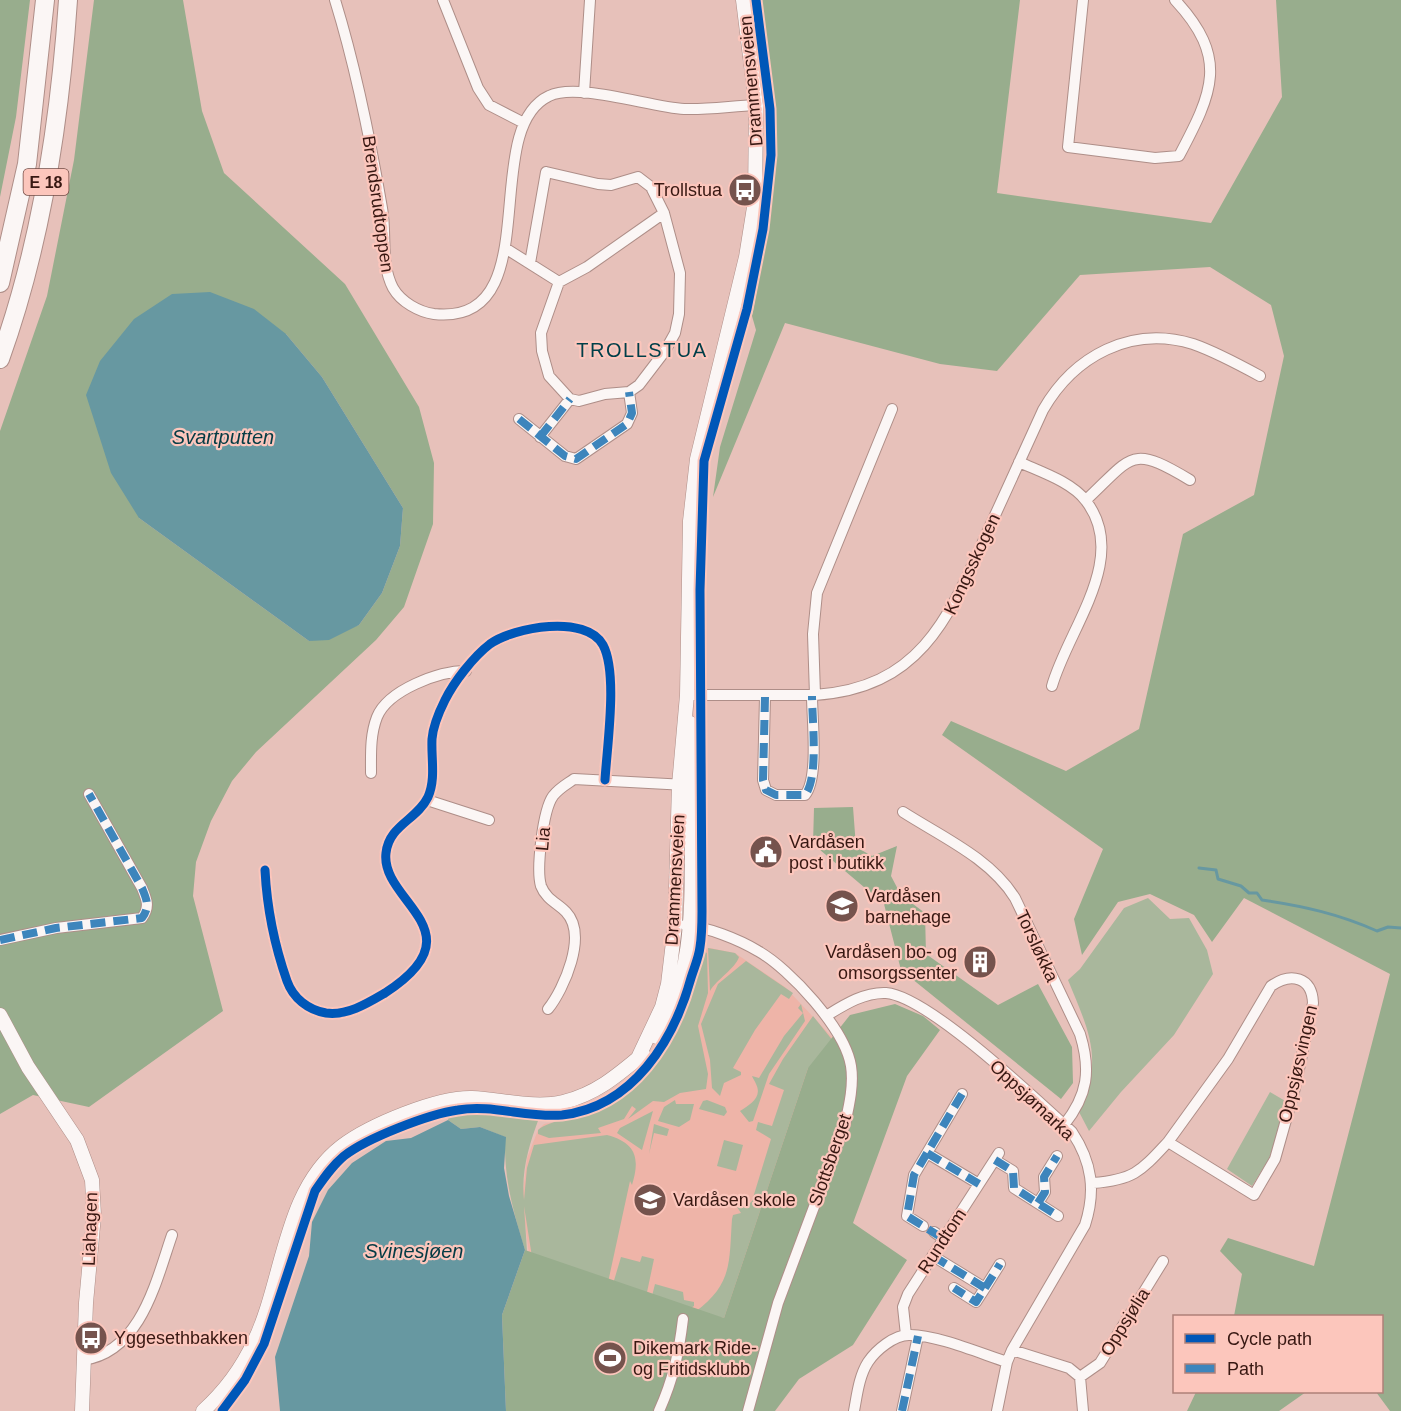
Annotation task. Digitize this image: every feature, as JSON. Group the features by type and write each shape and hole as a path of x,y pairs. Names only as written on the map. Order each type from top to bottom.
{"highway":[{"name":"E 18","path":"0,283 27,164 45,0"},
{"name":"E 18","path":"0,359 15,313 48,169 59,92 68,0"}],"main road":[{"name":"Drammensveien","path":"203,1411 233,1377 254,1342 305,1192 321,1167 341,1146 372,1129 455,1099 544,1104 579,1097 615,1079 648,1049 668,1020 683,974 690,926 686,785 690,521 694,480 704,422 751,228 757,174 756,105 743,0"},
{"name":"Drammensveien","path":"638,1058 662,1007 668,984 686,785"},
{"name":"Liahagen","path":"0,1016 28,1067 77,1140 92,1180 94,1215 83,1360 82,1411"}],"street":[{"name":"Brendsrudtoppen","path":"335,0 371,143 384,220 385,262 388,278 397,294 426,313 443,315 460,312 476,304 491,288 505,248 514,172 524,123 530,112 550,95 563,92 584,93 685,109 756,105"},
{"path":"444,0 478,88 489,105 524,123"},
{"path":"584,93 590,0"},
{"path":"1083,0 1068,147 1155,158 1179,156 1208,98 1211,70 1208,46 1200,30 1175,0"},
{"path":"530,263 546,172 611,185 638,177 651,187 664,213 680,273 681,292 675,333 652,368 629,392 605,394 579,402 570,399 549,376 542,351 544,320 559,282 587,267 664,213"},
{"path":"505,248 559,282"},
{"name":"Kongsskogen","path":"687,695 765,697 843,693 878,682 911,661 940,629 959,595 1055,388 1073,370 1105,349 1139,339 1172,339 1218,354 1260,375"},
{"path":"519,419 565,456 576,459 585,456 627,424 632,413 629,392"},
{"path":"540,437 570,399"},
{"path":"765,697 763,780 766,790 776,795 804,795 810,788 812,772 813,634 817,593 892,409"},
{"path":"1086,500 1120,467 1138,458 1151,459 1190,480"},
{"path":"1019,462 1060,481 1086,500 1098,528 1102,563 1096,584 1059,659 1052,686"},
{"path":"265,870 267,907 274,941 290,989 300,1001 319,1012 343,1013 356,1009 393,987 416,964 423,952 426,940 420,917 389,874 385,862 388,842 398,827 427,800 430,790 432,738 436,721 446,699 466,671 490,645 517,632 571,626 590,633 602,643 610,663 605,780"},
{"path":"371,773 372,731 378,714 389,700 414,685 438,675 466,671"},
{"name":"Lia","path":"548,1009 556,999 569,971 574,936 572,922 567,913 548,899 541,886 545,817 552,798 574,779 686,785"},
{"path":"0,940 56,928 142,918 147,911 148,902 142,888 89,794"},
{"path":"427,800 489,820"},
{"name":"Torsløkka","path":"903,812 990,868 1006,883 1015,898 1080,1034 1087,1055 1088,1072 1084,1090 1064,1125"},
{"name":"Slottsberget","path":"675,925 690,926 759,951 826,1016 843,1040 851,1066 851,1097 835,1155 778,1303 748,1411"},
{"name":"Oppsjøsvingen","path":"1093,1183 1107,1182 1140,1171 1167,1142 1228,1059 1271,986 1282,979 1295,977 1306,982 1312,991 1313,1003 1295,1088 1275,1159 1254,1195 1167,1142"},
{"name":"Oppsjømarka","path":"826,1016 868,994 886,993 912,1001 944,1022 1073,1133 1086,1157 1093,1183 1091,1205 1085,1225 1012,1350 1007,1362 998,1411"},
{"path":"923,1226 907,1216 915,1175 962,1094"},
{"path":"927,1154 980,1184"},
{"path":"1058,1155 1044,1177 1045,1192 1038,1203 1058,1216"},
{"name":"Rundtom","path":"902,1411 912,1335 903,1307 908,1294 997,1157 1013,1171 1014,1188 1038,1203"},
{"path":"933,1232 944,1239"},
{"path":"83,1360 109,1350 142,1317 172,1235"},
{"path":"933,1256 985,1288"},
{"name":"Oppsjølia","path":"1080,1377 1100,1363 1163,1261"},
{"path":"963,1274 951,1293 976,1302 1000,1264"},
{"path":"659,1411 678,1362 683,1319"},
{"path":"854,1411 860,1381 867,1363 880,1348 912,1335 1007,1362"},
{"path":"1012,1350 1069,1368 1080,1377 1083,1411"}],"shaded area":[{"path":"704,949 735,953 785,987 832,1037 724,1318 530,1262 522,1200 527,1158 538,1130 544,1124 581,1117 603,1107 632,1087 651,1068 678,1026 690,996 700,957"}],"green space":[{"path":"0,0 30,0 16,117 0,197"},
{"path":"94,0 183,0 202,111 224,173 345,284 419,407 434,463 433,524 404,607 376,640 256,752 232,781 211,821 196,862 193,896 223,1011 89,1107 33,1095 0,1114 0,431 47,296 74,160","holes":["286,334 322,377 403,508 400,546 382,593 359,625 309,641 139,518"]},
{"path":"756,0 1020,0 997,193 1211,223 1282,97 1276,0 1401,0 1401,1411 1390,1411 1377,1393 1383,1393 1383,1315 1234,1315 1242,1274 1220,1251 1228,1238 1314,1266 1390,974 1244,898 1212,942 1194,915 1150,894 1118,902 1082,955 1074,919 1103,849 942,735 951,721 1066,771 1139,729 1183,534 1254,495 1284,356 1271,305 1210,267 1080,275 997,371 940,364 785,323 713,497 720,447 756,330 752,316 768,231 776,110"},
{"path":"853,807 856,847 872,856 897,846 891,876 901,895 925,913 926,954 998,1005 1038,984 1072,1047 1073,1083 1061,1099 901,970 884,904 813,844 814,808"},
{"path":"1148,898 1170,919 1189,918 1207,950 1213,974 1174,1035 1121,1092 1089,1131 1078,1110 1091,1076 1091,1044 1082,1013 1068,980 1080,969 1124,908"},
{"path":"708,948 735,953 739,957 734,966 710,991"},
{"path":"703,951 707,953 708,993 698,1026 708,1074 706,1089 680,1093 664,1102 653,1101 628,1119 636,1109 632,1106 624,1119 598,1128 601,1133 549,1138 538,1134 538,1130 544,1126 606,1105 621,1095 647,1071 668,1043 685,1012"},
{"path":"746,961 793,993 789,999 781,994 755,1030 733,1068 741,1072 741,1075 724,1083 720,1096 712,1088 710,1060 701,1024 718,984"},
{"path":"801,1004 805,1021 769,1074 753,1121 749,1122 740,1111 754,1100 758,1093 752,1076 759,1078 784,1036 803,1013 798,1008"},
{"path":"895,1004 923,1016 940,1030 907,1076 853,1223 907,1260 853,1345 799,1379 775,1411 506,1411 502,1315 525,1250 724,1318 808,1068 850,1015"},
{"path":"813,1016 842,1052 808,1068 724,1318 695,1312 707,1302 723,1282 729,1260 733,1215 741,1213 737,1207 746,1207 752,1201 771,1139 756,1130 758,1122 772,1126 784,1090 769,1084 783,1059"},
{"path":"1270,1092 1287,1102 1269,1159 1252,1186 1227,1169"},
{"path":"675,1100 676,1104 694,1104 690,1120 679,1127 658,1121 664,1107"},
{"path":"707,1100 725,1107 727,1112 724,1116 699,1109 703,1101"},
{"path":"653,1111 642,1150 617,1133 620,1128"},
{"path":"468,1112 539,1118 527,1158 524,1200 527,1168 534,1145 607,1135 617,1138 630,1147 634,1153 636,1167 632,1185 630,1181 607,1287 532,1257 524,1206 527,1251 525,1250 508,1181 505,1137 480,1127 461,1129 448,1120 449,1115"},
{"path":"654,1124 669,1129 667,1136 654,1133 649,1154"},
{"path":"724,1140 743,1145 736,1171 717,1166"},
{"path":"642,1256 654,1259 646,1297 613,1284 621,1257 640,1262"},
{"path":"655,1284 683,1292 684,1300 694,1302 694,1306 678,1316 651,1300"},
{"path":"1196,1393 1305,1393 1279,1411 1187,1411"}],"water":[{"name":"Svartputten","path":"210,292 254,309 286,334 322,377 403,508 400,546 382,593 359,625 329,640 309,641 139,518 111,473 86,395 100,361 134,319 172,294"},
{"name":"Svinesjøen","path":"448,1120 461,1129 480,1127 506,1137 504,1168 509,1196 525,1250 502,1315 506,1411 280,1411 275,1357 309,1256 312,1222 328,1190 352,1163 386,1141 411,1138"}],"waterway":[{"path":"1199,868 1216,870 1218,879 1241,886 1249,893 1257,893 1262,900 1321,911 1377,931 1388,927 1401,928"}],"marked path":[{"path":"519,419 565,456 576,459 627,424 632,413 629,392"},
{"path":"540,437 570,399"},
{"path":"765,697 763,780 766,790 776,795 805,795 812,776 813,762 812,696"},
{"path":"0,940 56,928 142,918 145,914 147,903 142,888 89,794"},
{"path":"962,1094 927,1153 979,1184"},
{"path":"927,1153 914,1175 907,1216 944,1239"},
{"path":"1038,1203 1045,1192 1044,1177 1057,1156"},
{"path":"995,1160 1013,1171 1014,1188 1058,1216"},
{"path":"933,1256 985,1288 976,1302 954,1288"},
{"path":"985,1288 1000,1264"},
{"path":"902,1411 918,1336"}],"cycle path":[{"path":"222,1411 245,1380 264,1344 315,1191 344,1156 367,1142 399,1128 446,1112 484,1109 536,1115 562,1115 587,1109 610,1099 647,1067 674,1024 683,1001 699,955 702,929 700,590 704,461 747,309 763,229 771,155 770,109 756,0"},
{"path":"265,870 269,913 282,967 293,993 307,1006 326,1013 349,1011 385,993 412,971 425,952 426,934 419,918 388,871 386,853 388,843 428,797 433,776 432,746 435,724 449,693 464,670 484,649 501,638 515,633 549,626 582,629 594,635 603,645 610,673 611,691 605,780"}],"place":[{"name":"Trollstua","path":"745,190"},
{"name":"Vardåsen post i butikk","path":"766,852"},
{"name":"Vardåsen barnehage","path":"842,906"},
{"name":"Vardåsen bo- og omsorgssenter","path":"980,962"},
{"name":"Vardåsen skole","path":"650,1200"},
{"name":"Yggesethbakken","path":"91,1338"},
{"name":"Dikemark Ride- og Fritidsklubb","path":"610,1358"}],"district":[{"name":"TROLLSTUA","path":"642,350"}]}
